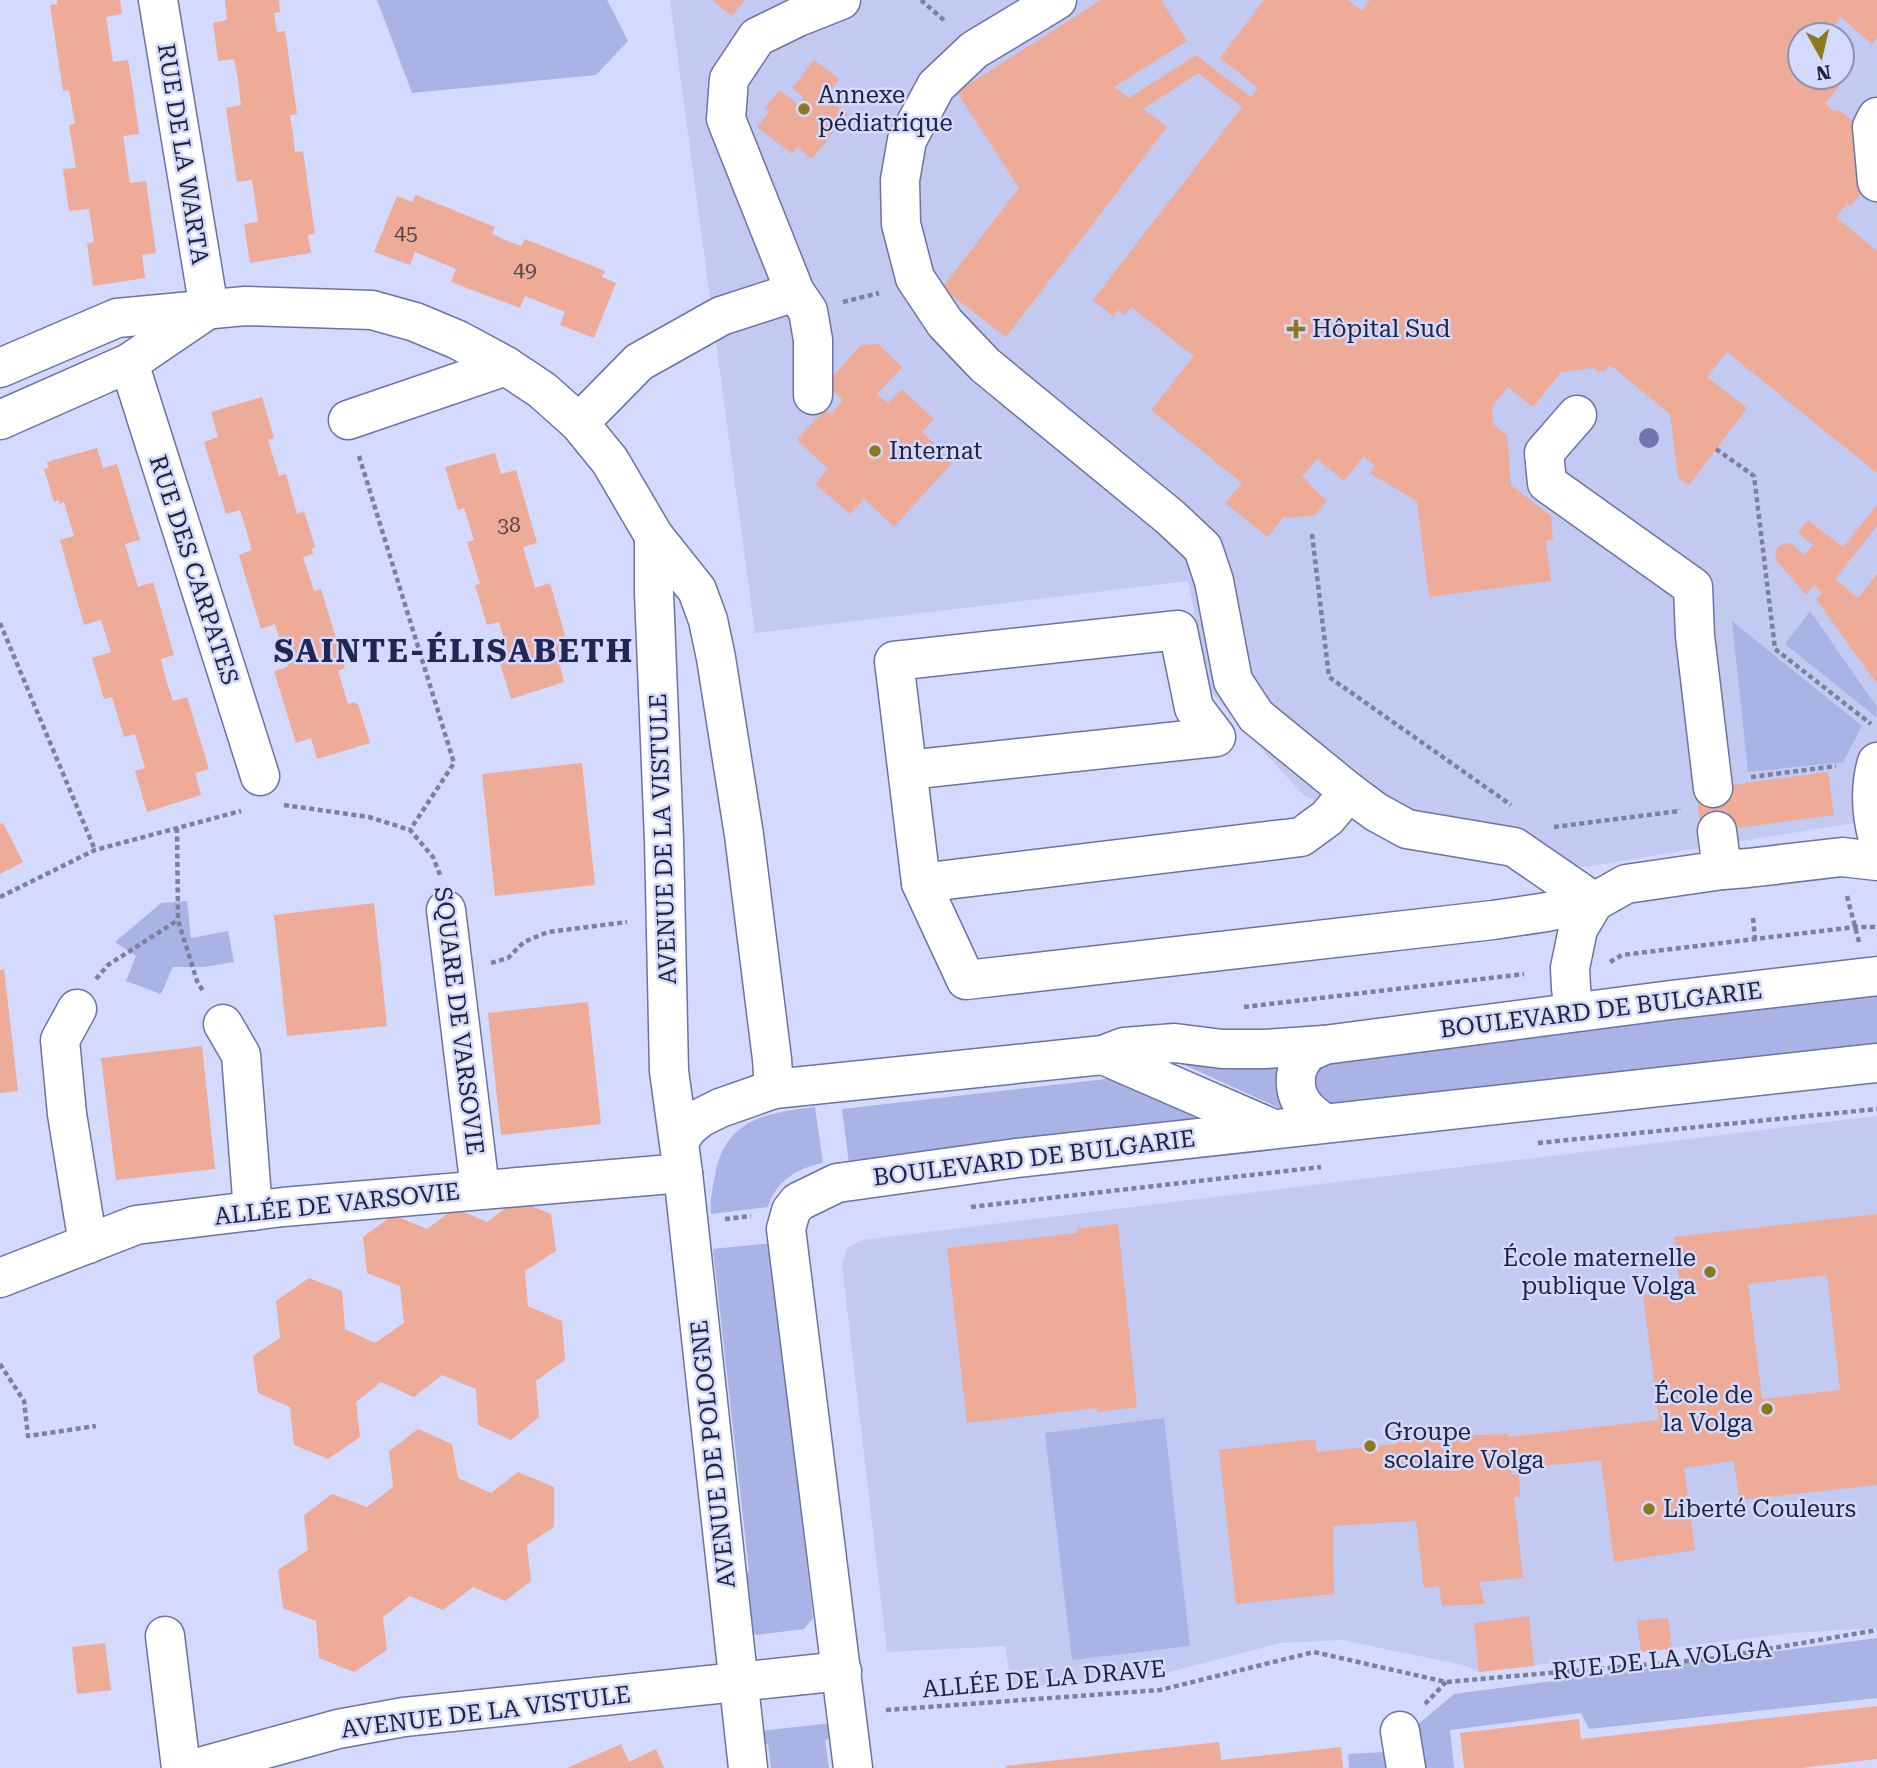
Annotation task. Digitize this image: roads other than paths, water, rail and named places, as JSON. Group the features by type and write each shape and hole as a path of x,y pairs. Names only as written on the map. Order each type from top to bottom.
{"street":[{"name":"RUE DE LA WARTA","path":"158,0 209,309"},
{"path":"813,395 813,340 802,301 726,119 729,79 757,37 841,0"},
{"path":"1057,0 974,50 936,86 907,140 900,180 901,224 915,278 945,323 985,365 1170,517 1203,548 1214,581 1233,681 1256,716 1349,792 1407,830 1514,848 1594,902"},
{"path":"1877,117 1872,127 1877,182"},
{"path":"579,423 639,362 721,316 802,301"},
{"path":"0,368 117,318 246,306 372,310 426,326 506,366 542,390 579,423 610,461 654,536 697,590 708,620 744,835 774,1089"},
{"path":"0,420 129,363 209,309"},
{"name":"RUE DES CARPATES","path":"129,363 260,776"},
{"path":"348,420 506,366"},
{"path":"1577,415 1544,453 1547,483 1693,587 1695,636 1711,788"},
{"name":"AVENUE DE LA VISTULE","path":"654,536 669,1071 681,1157"},
{"path":"908,770 1216,737 1194,708 1178,630 894,661 922,883 966,980 1493,920 1594,902 1626,884 1722,870 1842,857 1877,861"},
{"path":"1877,762 1872,778 1877,835"},
{"path":"922,883 1301,837 1327,818 1349,792"},
{"path":"1717,831 1722,870"},
{"path":"1574,1012 1570,968 1578,929 1594,902"},
{"name":"SQUARE DE VARSOVIE","path":"446,910 481,1189"},
{"name":"BOULEVARD DE BULGARIE","path":"681,1157 688,1128 700,1118 774,1089 1103,1055 1124,1047 1175,1043 1222,1049 1324,1045 1877,976"},
{"path":"77,1009 60,1040 67,1114 88,1244"},
{"path":"223,1024 241,1055 253,1211"},
{"path":"1324,1045 1305,1055 1297,1071 1295,1084 1299,1098 1307,1110 1324,1123"},
{"name":"BOULEVARD DE BULGARIE","path":"1103,1055 1273,1129"},
{"name":"BOULEVARD DE BULGARIE","path":"842,1671 786,1229 794,1207 836,1183 1016,1158 1877,1063"},
{"name":"ALLÉE DE VARSOVIE","path":"0,1278 136,1225 481,1189 681,1157"},
{"name":"AVENUE DE POLOGNE","path":"681,1157 748,1768"},
{"path":"165,1636 181,1768"},
{"path":"842,1671 853,1768"},
{"name":"AVENUE DE LA VISTULE","path":"196,1768 338,1729 404,1717 842,1671"},
{"path":"1400,1731 1406,1768"}],"place":[{"name":"Annexe pédiatrique","path":"804,109"},
{"name":"Hôpital Sud","path":"1296,329"},
{"name":"Internat","path":"875,451"},
{"name":"École maternelle publique Volga","path":"1710,1272"},
{"name":"École de la Volga","path":"1767,1409"},
{"name":"Groupe scolaire Volga","path":"1370,1446"},
{"name":"Liberté Couleurs","path":"1649,1509"}],"district":[{"name":"SAINTE-ÉLISABETH","path":"454,651"}]}
